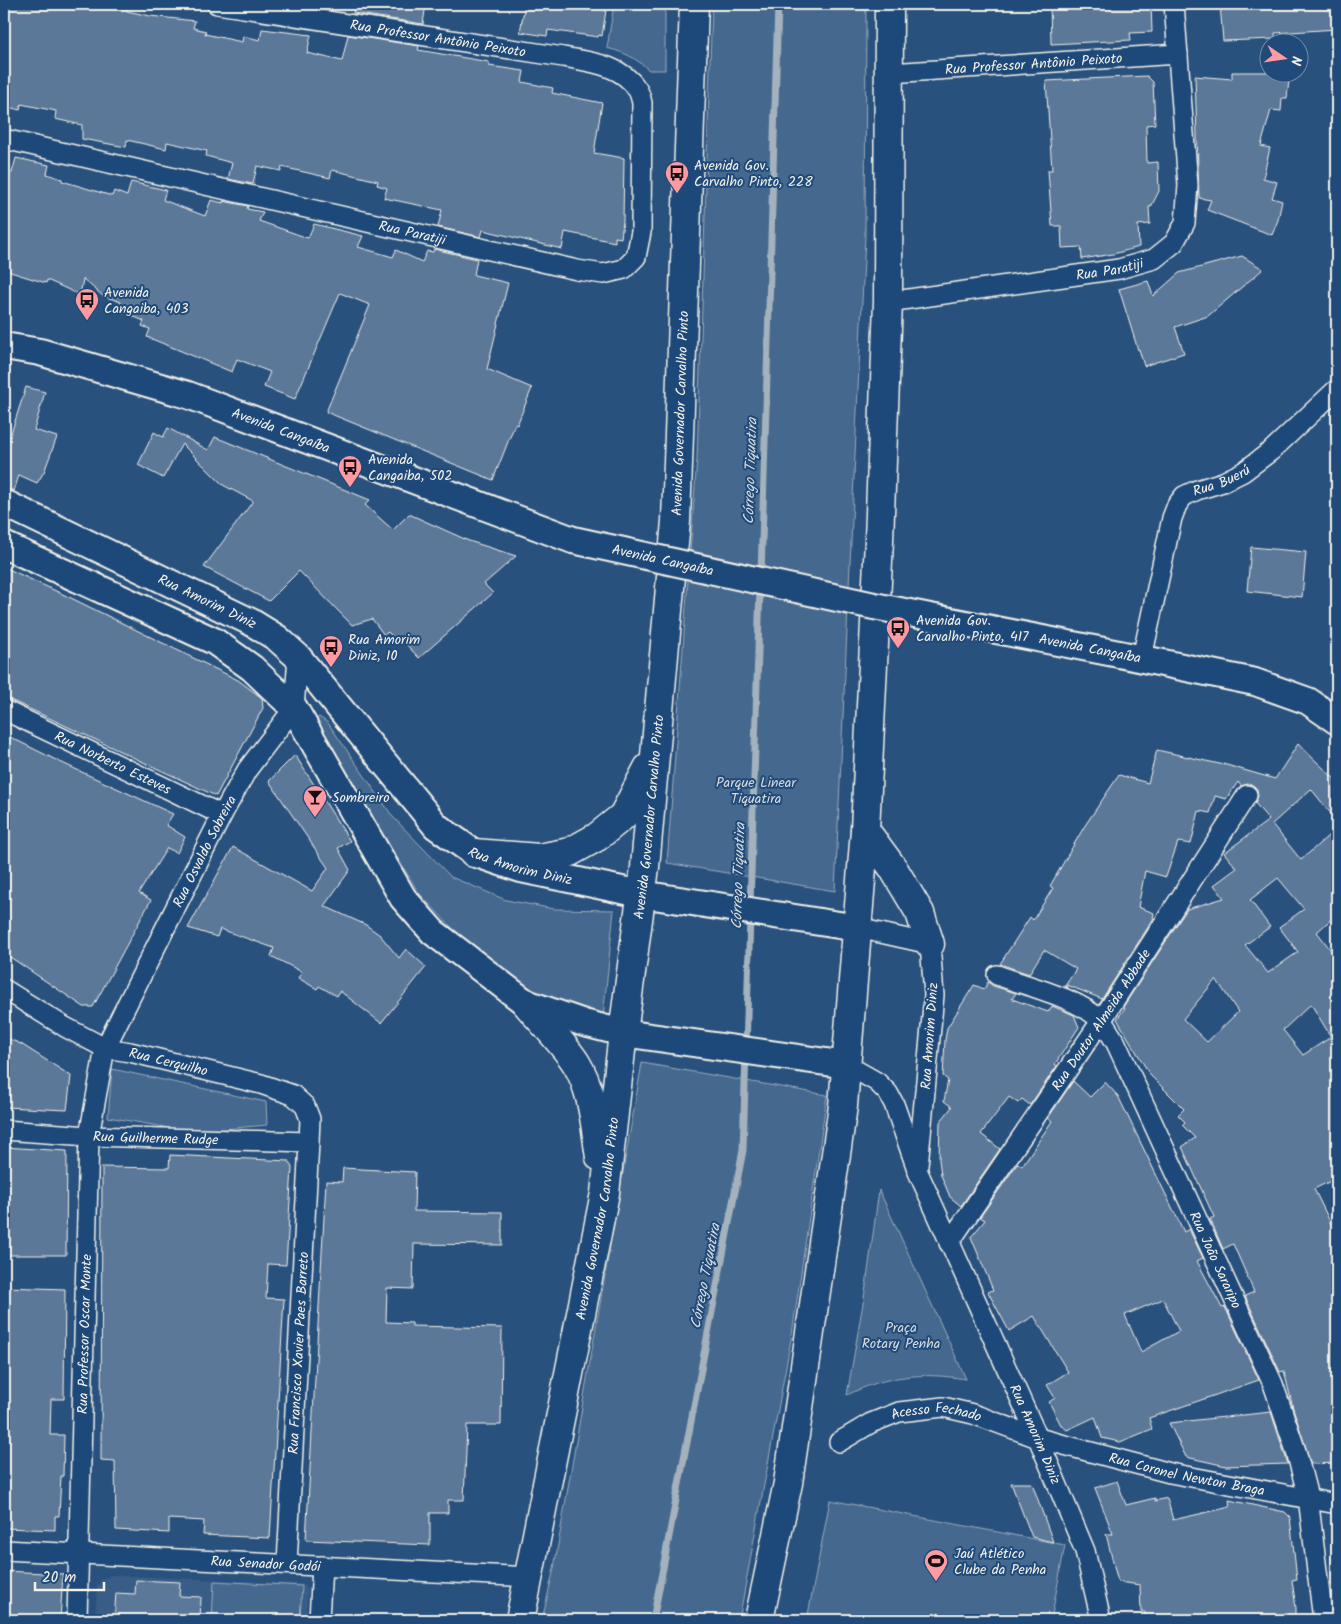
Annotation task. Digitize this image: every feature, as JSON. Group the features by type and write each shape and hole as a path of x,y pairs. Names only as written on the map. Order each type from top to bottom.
{"main road":[{"name":"Avenida Governador Carvalho Pinto","path":"520,1620 605,1192 633,1034 642,894 676,521 694,4"},
{"path":"759,1620 788,1482 843,1106 847,1065 865,830 880,540 888,302 889,4"},
{"path":"474,853 539,858 570,852 584,845 623,816 654,755"},
{"path":"865,830 893,868 920,913 930,944"},
{"path":"526,1002 576,1063 586,1084 592,1104 605,1192"}],"street":[{"name":"Rua Professor Antônio Peixoto","path":"217,4 563,57 611,68 626,76"},
{"name":"Rua Paratiji","path":"888,302 1119,269 1154,258 1174,243 1185,223 1188,185 1174,4"},
{"name":"Rua Professor Antônio Peixoto","path":"890,73 1178,54"},
{"name":"Rua Paratiji","path":"4,139 577,270 603,274 624,269 636,257 641,232 642,104 638,89 626,76"},
{"name":"Avenida Cangaíba","path":"4,346 40,352 188,395 573,540 874,606 1255,682 1308,701 1337,721"},
{"name":"Rua Buerú","path":"1131,656 1177,505 1184,496 1223,482 1250,467 1271,451 1337,389"},
{"name":"Rua Amorim Diniz","path":"4,503 251,622 277,638 298,657 436,826 474,853 521,869 642,894 858,928 930,944 934,995 918,1172"},
{"name":"Rua Amorim Diniz","path":"4,545 214,641 252,668 294,708 403,898 433,932 526,1002 584,1023 633,1034 847,1065 878,1082 888,1092 894,1104 918,1172 1038,1438 1085,1552 1101,1620"},
{"path":"294,708 298,657"},
{"name":"Rua Osvaldo Sobreira","path":"104,1048 247,770 294,708"},
{"name":"Rua Norberto Esteves","path":"4,710 222,816"},
{"name":"Rua Doutor Almeida Abbade","path":"949,1243 1101,1020 1247,795"},
{"name":"Rua João Sararipo","path":"997,976 1086,1009 1101,1020 1116,1043 1273,1384 1296,1451 1308,1497 1323,1620"},
{"name":"Rua Cerquilho","path":"4,989 65,1027 104,1048 130,1052 261,1084 293,1095 306,1106 310,1119 309,1142"},
{"name":"Rua Professor Oscar Monte","path":"77,1620 89,1136 104,1048"},
{"name":"Rua Guilherme Rudge","path":"4,1130 89,1136 309,1142"},
{"name":"Rua Francisco Xavier Paes Barreto","path":"286,1564 309,1142"},
{"name":"Acesso Fechado","path":"838,1442 871,1423 899,1412 943,1407 973,1414 1038,1438"},
{"name":"Rua Coronel Newton Braga","path":"1038,1438 1170,1473 1308,1497 1337,1504"},
{"name":"Rua Senador Godói","path":"4,1550 529,1577"},
{"path":"319,1620 322,1566"}],"shaded area":[{"path":"111,1575 302,1584 308,1592 306,1620 95,1620 97,1586 102,1579"}],"green space":[{"path":"614,4 665,4 665,70 649,70 630,56 607,48"},
{"name":"Parque Linear Tiquatira","path":"712,4 866,4 865,237 835,891 667,863 697,459"},
{"path":"319,717 328,723 393,817 451,877 506,900 554,909 614,910 603,1018 537,993 473,950 419,893 313,721"},
{"path":"642,1063 827,1095 792,1334 739,1620 542,1620 554,1568"},
{"path":"112,1069 266,1102 267,1125 192,1132 108,1117"},
{"name":"Praça Rotary Penha","path":"879,1190 966,1379 934,1376 905,1377 876,1383 847,1395 866,1286"},
{"name":"Jaú Atlético Clube da Penha","path":"830,1500 1065,1545 1051,1620 807,1620"},
{"path":"214,1581 302,1586 300,1620 212,1620"}],"building":[{"path":"4,4 94,4 127,9 127,11 150,16 195,21 193,28 206,31 205,34 242,42 243,36 260,40 262,29 311,35 307,53 342,61 348,35 419,46 418,50 489,62 489,66 524,71 522,82 553,88 552,93 602,103 594,153 624,158 621,238 615,237 615,242 565,232 562,249 483,230 481,237 438,227 442,210 384,198 387,188 377,185 378,181 332,170 330,178 282,167 281,171 257,166 253,184 228,179 232,163 206,156 207,151 167,142 166,149 127,140 126,147 82,139 82,125 55,119 56,111 21,104 20,110 4,106"},
{"path":"355,4 426,4 423,24 353,13"},
{"path":"525,4 607,4 602,36 548,30 547,36 520,32"},
{"path":"1050,4 1151,4 1152,32 1130,33 1131,40 1051,44"},
{"path":"1220,4 1337,4 1337,29 1258,32 1258,40 1223,41"},
{"path":"1232,72 1258,72 1258,82 1289,82 1287,98 1282,98 1281,111 1271,110 1261,146 1270,148 1263,178 1277,182 1272,198 1282,201 1278,220 1272,235 1207,210 1211,200 1199,198 1195,76 1232,79"},
{"path":"1147,76 1153,82 1155,124 1146,125 1147,163 1158,162 1159,191 1151,207 1149,207 1150,224 1138,225 1139,247 1082,259 1081,247 1062,248 1061,226 1052,226 1048,170 1052,170 1046,81"},
{"path":"16,158 49,165 47,174 62,179 62,181 112,196 114,191 127,196 131,182 166,190 163,200 205,216 211,200 223,203 223,201 248,206 247,209 263,212 259,221 308,238 314,224 363,236 358,247 393,257 396,250 422,262 427,251 433,252 434,249 477,259 474,275 508,283 487,369 532,388 517,425 515,424 493,480 326,412 370,305 340,293 295,399 264,387 270,372 237,359 232,372 147,337 150,329 142,326 144,321 118,310 121,302 103,296 83,279 80,295 47,280 46,283 4,270 4,171 12,173"},
{"path":"1242,256 1263,269 1208,316 1175,327 1184,353 1144,366 1119,289 1148,281 1153,296 1179,273"},
{"path":"26,387 45,392 34,430 57,437 44,472 37,483 19,475 14,491 4,488 4,455"},
{"path":"168,428 208,450 215,437 370,500 365,505 393,530 409,514 469,541 516,556 484,584 493,593 419,658 403,641 400,644 388,632 384,635 372,619 352,625 299,571 269,601 204,567 253,501 223,485 182,444 163,478 138,465 154,432 163,437"},
{"path":"1251,547 1306,552 1302,597 1247,591"},
{"path":"4,567 238,680 262,698 263,708 216,796 4,697"},
{"path":"4,734 173,814 166,825 185,837 177,853 167,848 139,893 151,900 93,1007 84,1007 4,953"},
{"path":"1298,744 1337,781 1337,821 1311,789 1272,824 1301,860 1337,828 1337,914 1317,932 1337,958 1337,1178 1314,1189 1337,1236 1337,1463 1311,1464 1293,1408 1284,1371 1280,1372 1245,1296 1254,1292 1233,1244 1223,1249 1210,1219 1214,1217 1182,1147 1195,1138 1182,1125 1185,1122 1178,1115 1184,1109 1150,1075 1117,1019 1187,909 1224,898 1214,885 1237,868 1224,853 1269,820 1255,803 1258,796 1257,789 1253,785 1248,784 1241,786 1238,782 1226,799 1215,796 1210,813 1199,811 1191,844 1178,842 1166,877 1145,871 1138,907 1154,913 1154,918 1102,999 1067,985 1068,988 1065,986 1076,969 1044,950 1029,974 1000,964 1030,917 1033,920 1053,888 1050,886 1084,827 1119,775 1148,783 1157,750 1223,764 1275,779","holes":["1278,878 1304,909 1279,927 1298,952 1268,973 1245,945 1270,927 1250,900","1216,979 1238,1012 1207,1042 1183,1019","1311,1004 1331,1037 1303,1055 1283,1030"]},
{"path":"295,755 350,841 338,848 350,870 324,906 366,925 380,935 399,958 406,949 426,967 381,1023 340,991 337,996 319,986 317,989 298,978 302,972 271,956 274,948 220,929 217,937 188,928 233,847 312,891 328,868 269,781"},
{"path":"988,982 993,986 1016,993 1012,999 1048,1012 1052,1006 1074,1015 1079,1027 1055,1064 1057,1066 1030,1105 1022,1099 1018,1103 1009,1097 981,1134 1000,1149 961,1206 950,1197 941,1175 939,1160 940,1122 952,1107 944,1101 948,1080 943,1076 945,1040 947,1028 974,985 984,989"},
{"path":"4,1037 21,1044 71,1076 67,1110 4,1107"},
{"path":"1073,1081 1090,1097 1105,1082 1118,1096 1184,1232 1189,1229 1203,1258 1197,1261 1222,1308 1225,1307 1259,1380 1149,1418 1152,1429 1120,1442 1102,1438 1095,1417 1067,1430 1061,1425 1049,1402 1055,1398 1047,1385 1068,1372 1034,1316 1009,1331 988,1292 993,1290 971,1237 985,1220 980,1217 1018,1163 1022,1166 1052,1121 1048,1118","holes":["1163,1299 1179,1331 1141,1352 1125,1315"]},
{"path":"4,1147 67,1151 66,1255 4,1255"},
{"path":"170,1155 289,1161 292,1168 286,1265 268,1264 266,1298 284,1299 270,1538 203,1535 204,1521 169,1519 169,1533 116,1530 115,1461 101,1460 102,1167 169,1168"},
{"path":"343,1168 415,1172 414,1211 502,1212 502,1245 414,1244 413,1289 387,1288 386,1322 412,1323 412,1326 502,1328 501,1425 467,1425 464,1500 448,1500 448,1513 430,1513 430,1545 306,1540 326,1181 342,1182"},
{"path":"4,1287 65,1289 64,1399 51,1399 50,1435 64,1435 63,1476 61,1476 59,1516 55,1516 55,1530 4,1528"},
{"path":"1271,1412 1288,1464 1226,1466 1186,1457 1169,1423"},
{"path":"1117,1481 1126,1505 1155,1498 1155,1501 1167,1498 1173,1520 1230,1507 1229,1500 1285,1512 1290,1517 1297,1579 1292,1580 1296,1620 1145,1620 1145,1612 1141,1612 1140,1585 1118,1582 1106,1534 1113,1534 1095,1488"},
{"path":"1011,1483 1032,1483 1053,1542 1032,1537"},
{"path":"4,1571 63,1574 60,1620 4,1620"},
{"path":"136,1580 180,1582 179,1596 201,1597 200,1620 114,1620 116,1593 135,1594"}],"waterway":[{"name":"Córrego Tiquatira","path":"761,576 778,4"},
{"name":"Córrego Tiquatira","path":"750,906 760,587"},
{"name":"Córrego Tiquatira","path":"653,1620 743,1150 750,917"}],"place":[{"name":"Avenida Gov. Carvalho Pinto, 228","path":"677,194"},
{"name":"Avenida Cangaiba, 403","path":"87,321"},
{"name":"Avenida Cangaiba, 502","path":"350,488"},
{"name":"Avenida Gov. Carvalho Pinto, 417","path":"898,649"},
{"name":"Rua Amorim Diniz, 10","path":"331,668"},
{"name":"Sombreiro","path":"315,818"},
{"name":"Jaú Atlético Clube da Penha","path":"936,1582"}]}
